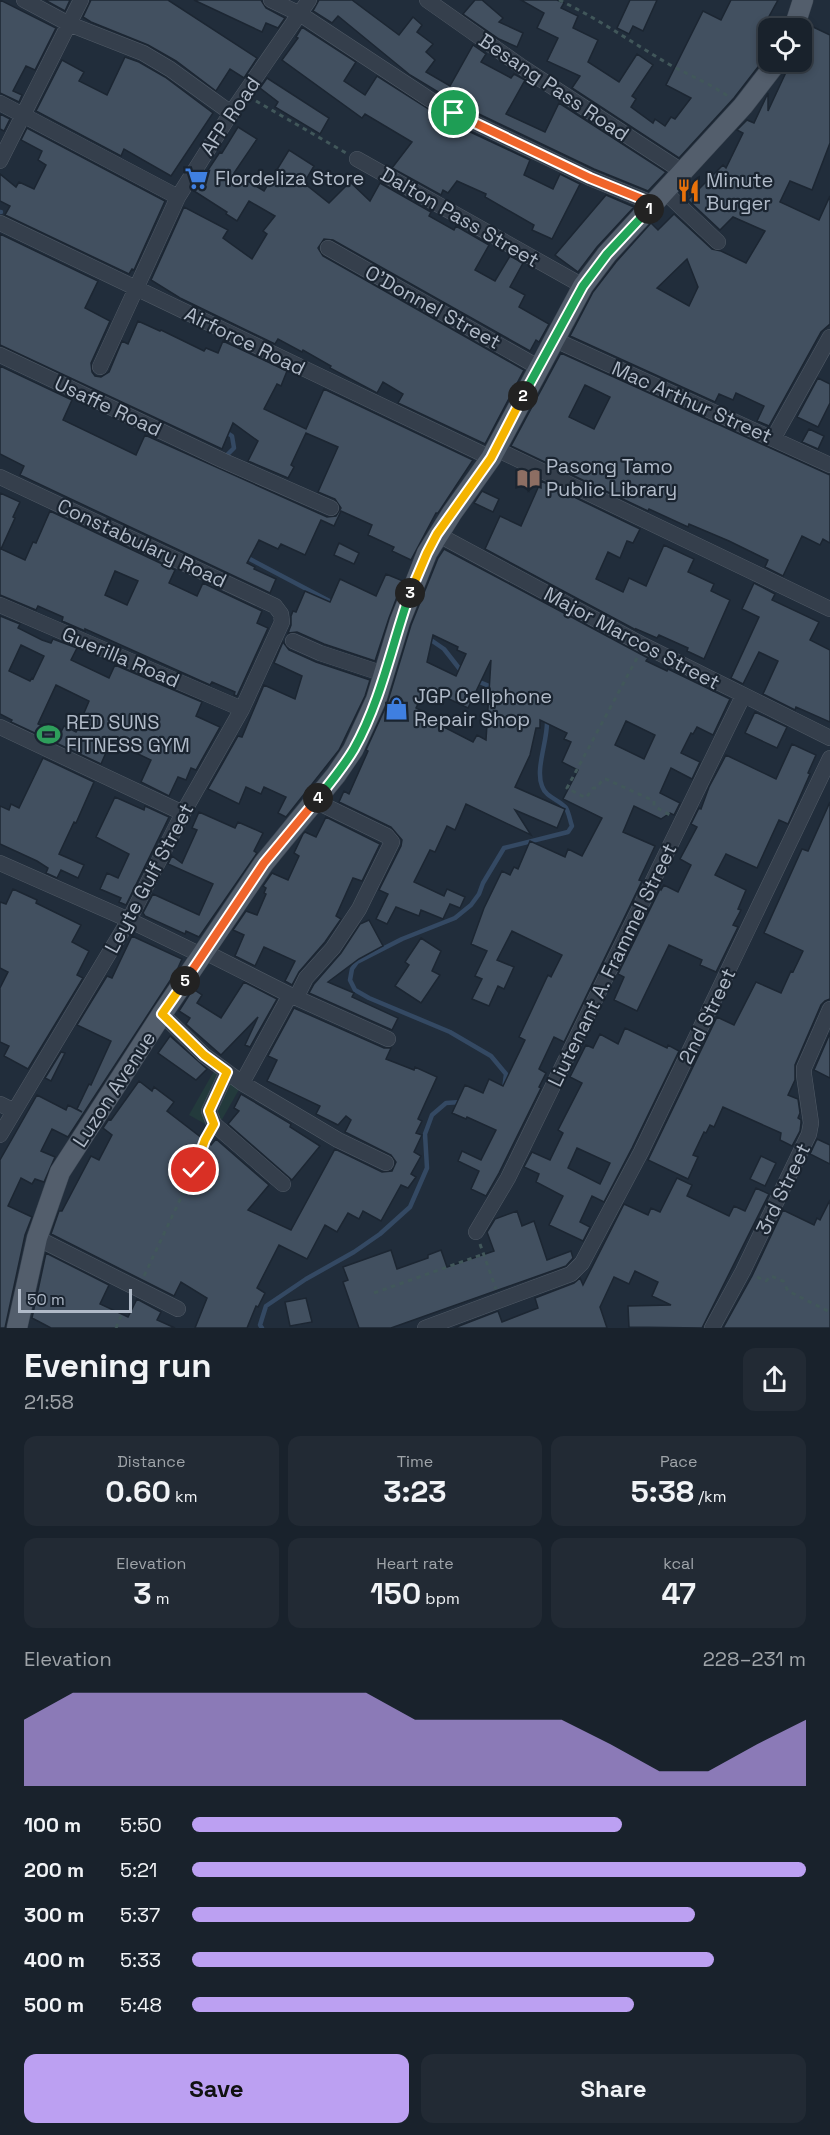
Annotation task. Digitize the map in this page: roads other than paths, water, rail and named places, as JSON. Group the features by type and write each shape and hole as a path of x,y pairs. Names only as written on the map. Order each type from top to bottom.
{"main road":[{"path":"797,18 803,0"},
{"name":"Luzon Avenue","path":"17,1328 37,1238 60,1172 162,1014 264,863 353,750 373,708 410,593 427,553 437,534 493,453 583,286 607,254 743,106 769,72"}],"street":[{"path":"24,0 69,24 143,53 170,69 231,113"},
{"path":"0,161 81,0"},
{"path":"271,0 300,14 454,113 590,178 659,198 718,242"},
{"name":"AFP Road","path":"99,367 178,197 231,113 309,0"},
{"name":"Besang Pass Road","path":"427,0 522,68 682,172"},
{"path":"0,103 178,197"},
{"name":"Dalton Pass Street","path":"357,159 583,286"},
{"name":"Airforce Road","path":"0,223 135,288 830,609"},
{"name":"O'Donnel Street","path":"328,248 538,367"},
{"path":"773,439 830,337"},
{"name":"Mac Arthur Street","path":"553,339 830,465"},
{"name":"Usaffe Road","path":"0,355 220,459 331,508"},
{"name":"Constabulary Road","path":"0,477 275,606 281,614"},
{"name":"Major Marcos Street","path":"437,534 643,645 830,738"},
{"name":"Guerilla Road","path":"0,605 242,710"},
{"name":"Leyte Gulf Street","path":"0,1135 7,1108 129,920 183,813 242,710 278,633 282,622 281,614"},
{"path":"293,641 320,653 384,674"},
{"name":"Liutenant A. Frammel Street","path":"476,1232 513,1167 743,696"},
{"path":"0,727 183,813"},
{"name":"2nd Street","path":"425,1328 500,1302 577,1270 641,1152 830,758"},
{"path":"242,1083 293,997 306,978 333,948 359,909 392,842 387,836 315,801"},
{"path":"1,865 129,920 388,1039"},
{"name":"3rd Street","path":"712,1328 743,1271 811,1129 804,1068 830,1009"},
{"path":"162,1014 204,1055 242,1083 338,1140 386,1163"},
{"path":"227,1072 209,1111 214,1124 283,1184"},
{"path":"37,1238 178,1309"}],"waterway":[{"path":"224,458 234,448 232,436 226,432"},
{"path":"244,556 335,604"},
{"path":"428,638 444,649 462,672"},
{"path":"477,681 494,688"},
{"path":"504,1089 506,1074 491,1056 450,1032 369,998 355,990 350,980 352,969 357,962 402,939 455,918 471,905 504,848 568,832 572,826 566,808 546,793 540,779 547,720"},
{"path":"262,1328 260,1325 266,1306 306,1279 354,1252 380,1234 410,1207 427,1168 425,1134 432,1115 446,1103 461,1102"}],"place":[{"name":"Flordeliza Store","path":"197,178"},
{"name":"Minute Burger","path":"688,191"},
{"name":"Pasong Tamo Public Library","path":"528,478"},
{"name":"JGP Cellphone Repair Shop","path":"396,708"},
{"name":"RED SUNS FITNESS GYM","path":"48,734"}]}
